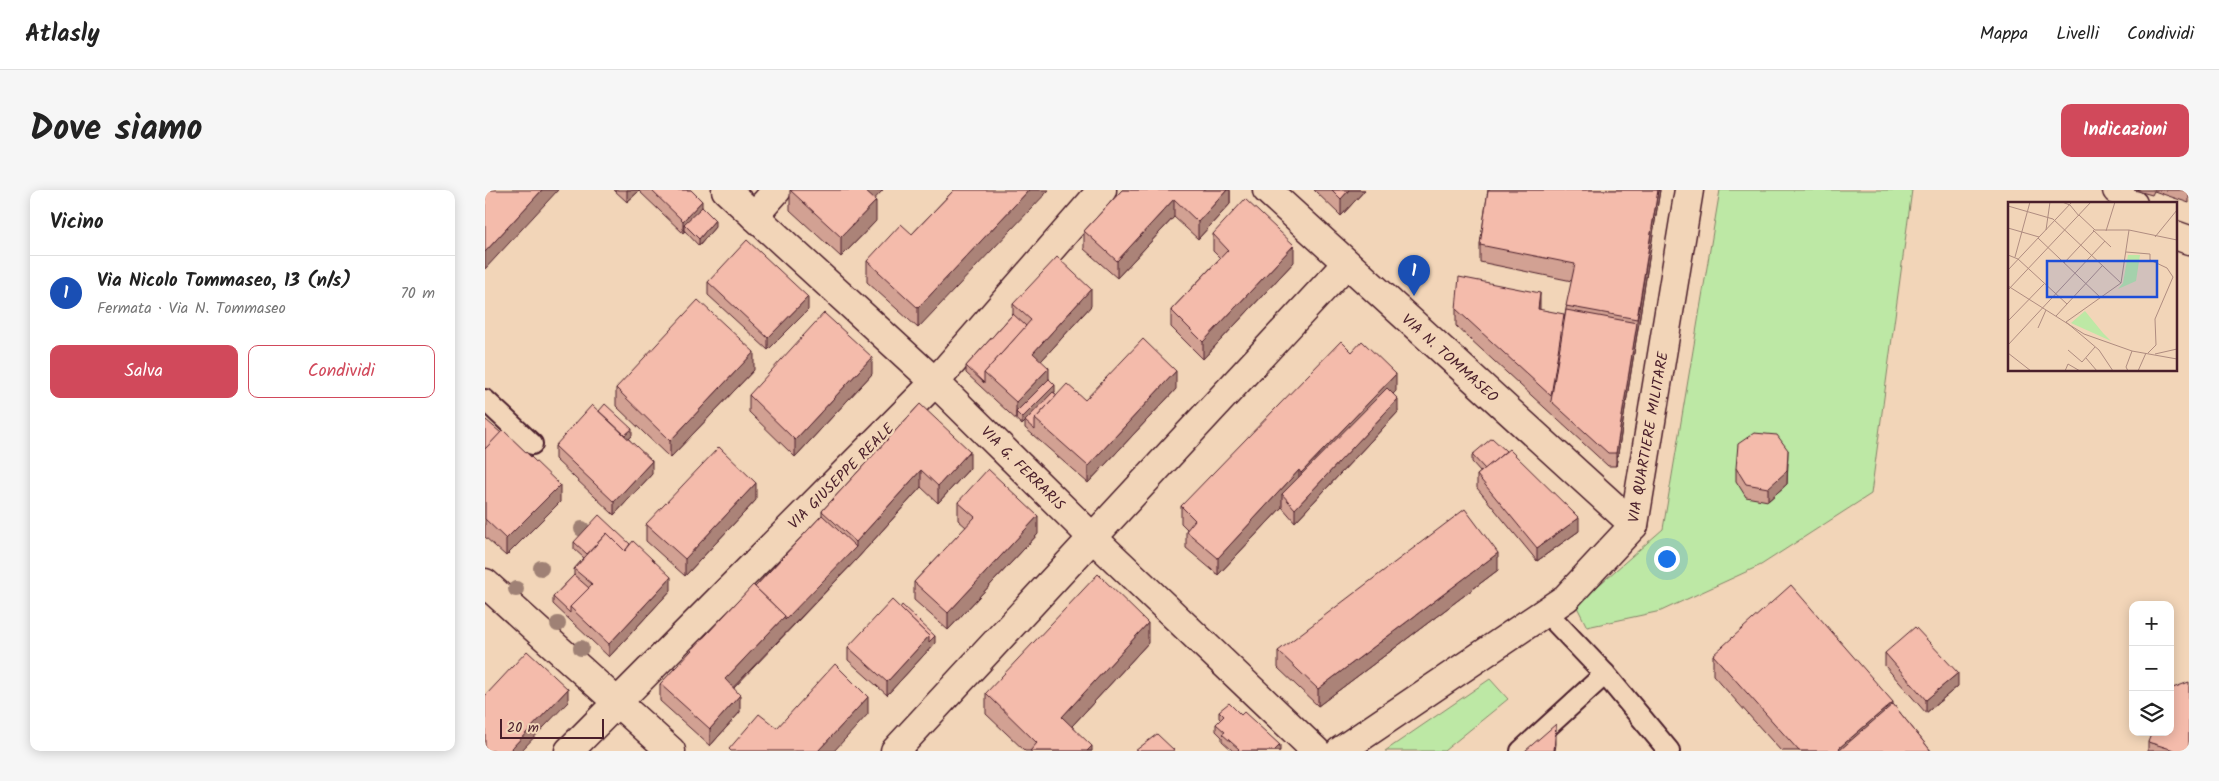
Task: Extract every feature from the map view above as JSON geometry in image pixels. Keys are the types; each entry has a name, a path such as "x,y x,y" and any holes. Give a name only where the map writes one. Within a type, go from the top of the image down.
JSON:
{"street":[{"name":"VIA G. FERRARIS","path":"726,190 935,382 1093,538 1316,751"},
{"path":"754,216 777,190"},
{"name":"VIA GIUSEPPE REALE","path":"569,751 935,382 1102,190"},
{"name":"VIA N. TOMMASEO","path":"1267,190 1346,264 1635,525"},
{"name":"VIA QUARTIERE MILITARE","path":"1340,751 1566,598 1635,525 1689,190"},
{"path":"2117,190 2131,202"},
{"path":"2177,236 2189,240"},
{"path":"895,751 1346,264"},
{"path":"485,582 671,751"}],"lane":[{"path":"485,400 532,444"},
{"path":"1546,612 1605,674 1669,751"},
{"path":"1521,751 1605,674"}],"green space":[{"path":"1720,190 1912,190 1871,494 1761,565 1661,611 1587,627 1576,605 1663,529"},
{"path":"1490,679 1508,699 1444,751 1385,751"}],"building":[{"path":"485,190 542,190 485,252"},
{"path":"651,190 691,190 702,201 683,221"},
{"path":"790,190 864,190 876,201 841,237"},
{"path":"954,190 1029,190 918,308 867,261 901,224 912,234"},
{"path":"1122,190 1227,190 1198,222 1174,199 1117,261 1084,231"},
{"path":"1332,190 1349,190 1341,199"},
{"path":"1488,190 1658,190 1637,319 1566,306 1575,264 1480,245"},
{"path":"1245,199 1294,245 1203,342 1171,310 1228,250 1213,234"},
{"path":"702,207 715,220 699,239 684,224"},
{"path":"747,240 808,297 768,338 708,282"},
{"path":"1057,257 1091,289 1033,353 1049,368 1016,402 984,373 1031,320 1013,304"},
{"path":"1459,277 1540,293 1538,309 1564,314 1551,396 1456,309"},
{"path":"698,300 754,352 670,441 616,388"},
{"path":"1566,310 1637,323 1616,453 1608,453 1551,401"},
{"path":"824,313 872,357 795,440 749,395"},
{"path":"1013,314 1026,326 984,373 984,383 966,366"},
{"path":"1143,339 1176,371 1088,466 1035,419 1067,384 1085,400"},
{"path":"1341,341 1352,352 1362,341 1396,374 1301,473 1299,470 1218,558 1186,531 1195,520 1181,506"},
{"path":"1049,379 1055,385 1022,418 1016,412"},
{"path":"1387,388 1398,399 1295,509 1282,494"},
{"path":"1053,392 1057,395 1035,419 1035,430 1025,421"},
{"path":"605,404 632,429 625,435 599,411"},
{"path":"920,404 970,451 938,486 921,470 856,542 822,511"},
{"path":"592,405 652,461 614,502 555,446"},
{"path":"485,421 501,433 485,449"},
{"path":"503,430 560,485 506,539 485,519 485,449"},
{"path":"1754,433 1777,435 1788,450 1787,471 1768,488 1746,484 1736,468 1738,444"},
{"path":"1492,438 1506,451 1485,469 1472,455"},
{"path":"719,447 756,483 685,559 646,524"},
{"path":"1509,449 1579,518 1537,548 1477,475"},
{"path":"988,469 1038,516 948,613 914,582 975,517 958,502"},
{"path":"1465,509 1498,553 1318,689 1278,651"},
{"path":"599,515 630,544 625,551 607,533 587,554 574,542"},
{"path":"822,515 856,547 785,620 785,616 755,587"},
{"path":"607,533 625,551 633,541 671,577 609,644 570,607 592,584 574,569"},
{"path":"1098,574 1148,623 1062,717 1092,746 1087,751 1030,751 1037,743 986,693"},
{"path":"574,575 589,588 570,607 570,613 553,597"},
{"path":"753,585 785,616 725,679 740,695 710,729 660,684"},
{"path":"1791,585 1893,702 1839,748 1841,751 1799,751 1713,655"},
{"path":"892,600 929,636 887,682 848,647"},
{"path":"902,605 935,636 929,642 929,636 900,608"},
{"path":"1915,627 1958,673 1926,700 1885,653"},
{"path":"527,651 568,689 509,751 485,751 485,696"},
{"path":"835,664 868,697 818,751 731,751 729,749 759,714 777,728"},
{"path":"2189,682 2189,751 2177,751 2148,742 2150,736 2174,736 2174,688"},
{"path":"1229,703 1241,715 1244,712 1280,745 1274,751 1237,751 1239,749 1222,734 1225,732 1216,724 1224,716 1219,711"},
{"path":"1893,704 1931,751 1840,750"},
{"path":"1556,724 1554,751 1525,751"},
{"path":"1157,734 1175,751 1135,751"}],"place":[{"name":"Via Nicolo Tommaseo, 13 (n/s)","path":"1414,296"}]}
